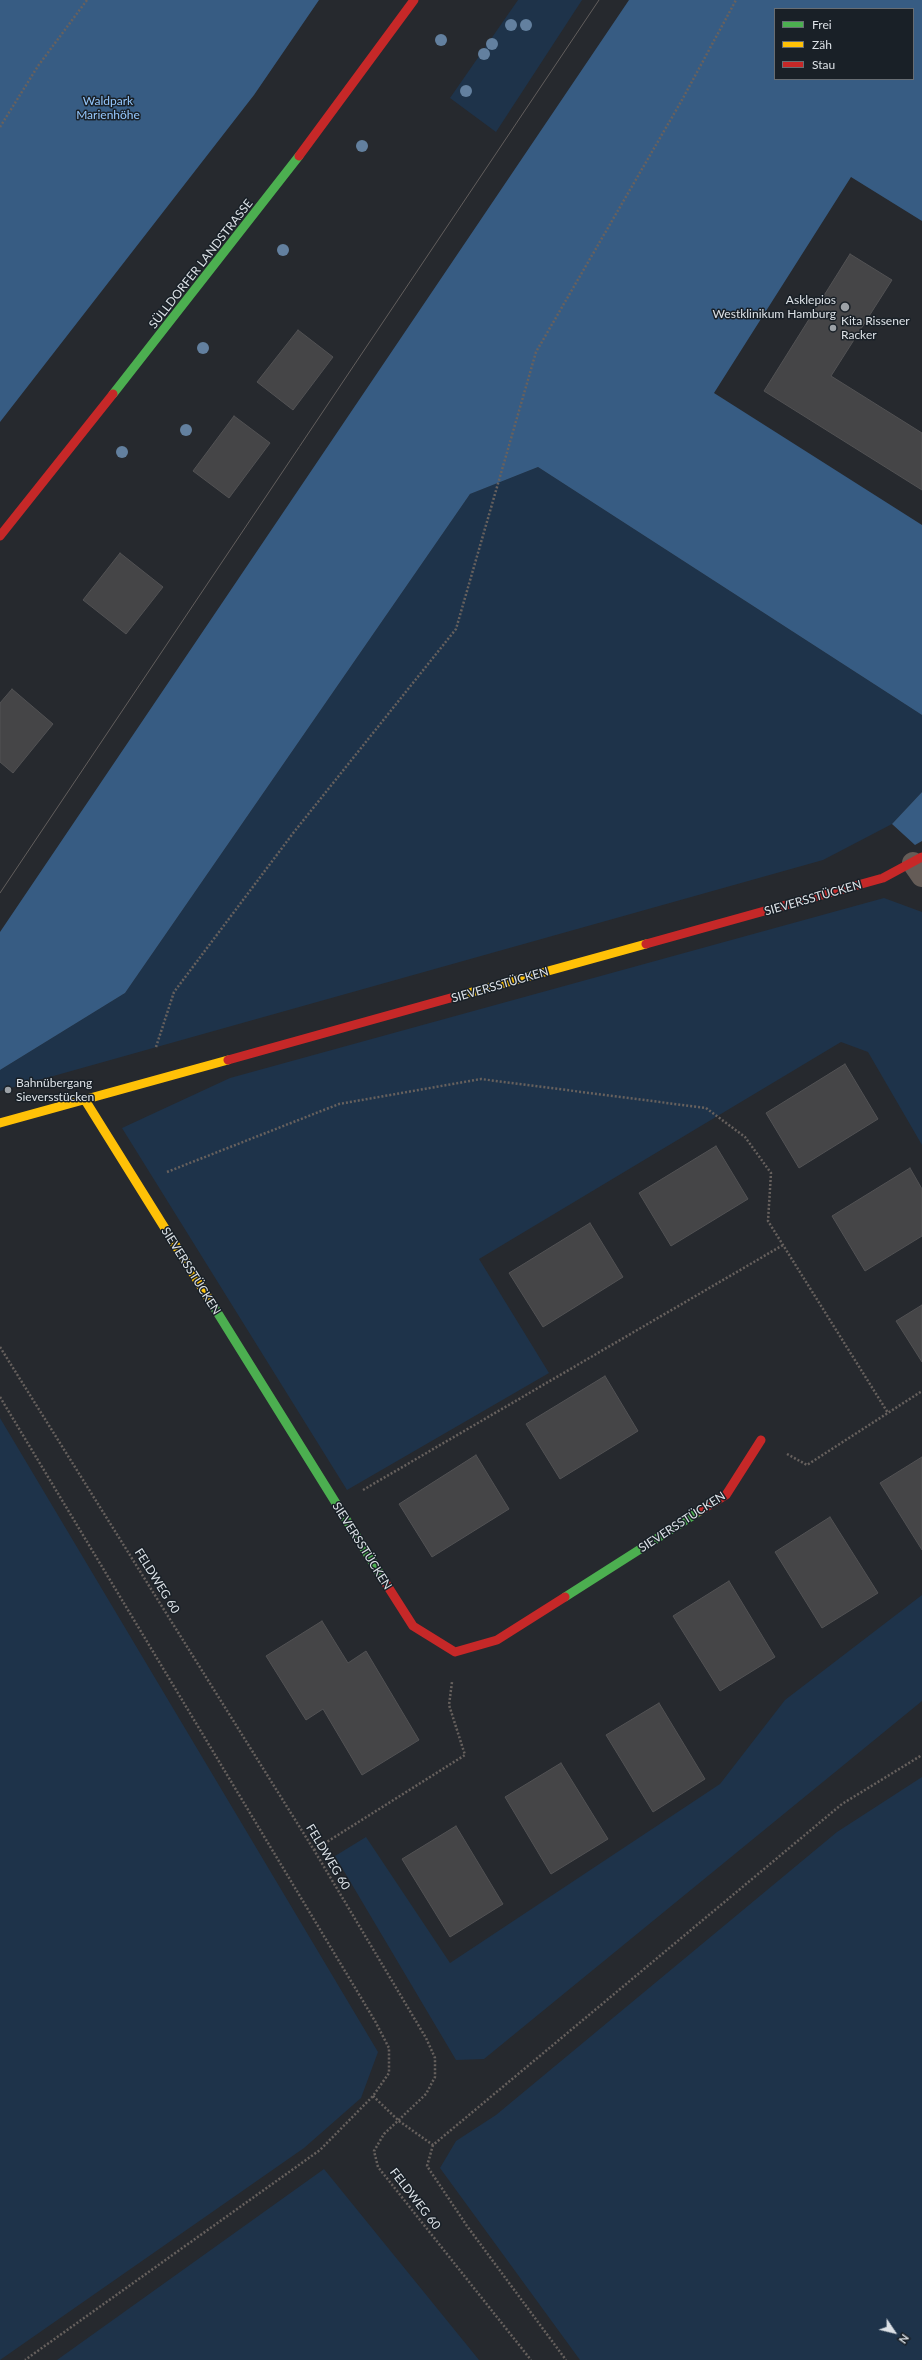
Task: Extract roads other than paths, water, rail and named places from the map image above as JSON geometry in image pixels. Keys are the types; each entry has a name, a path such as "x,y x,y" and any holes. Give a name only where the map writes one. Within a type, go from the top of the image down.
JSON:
{"street":[{"name":"SÜLLDORFER LANDSTRASSE","path":"0,536 269,197 414,0"},
{"name":"SIEVERSSTÜCKEN","path":"0,1123 883,878 919,866"},
{"name":"SIEVERSSTÜCKEN","path":"85,1100 413,1626 455,1652 497,1640 726,1495 761,1440"}],"tram line":[{"path":"0,893 599,0"}],"place":[{"name":"Asklepios Westklinikum Hamburg","path":"845,307"},
{"name":"Kita Rissener Racker","path":"833,328"},
{"name":"Bahnübergang Sieversstücken","path":"8,1090"}],"park label":[{"name":"Waldpark Marienhöhe","path":"108,108"}]}
